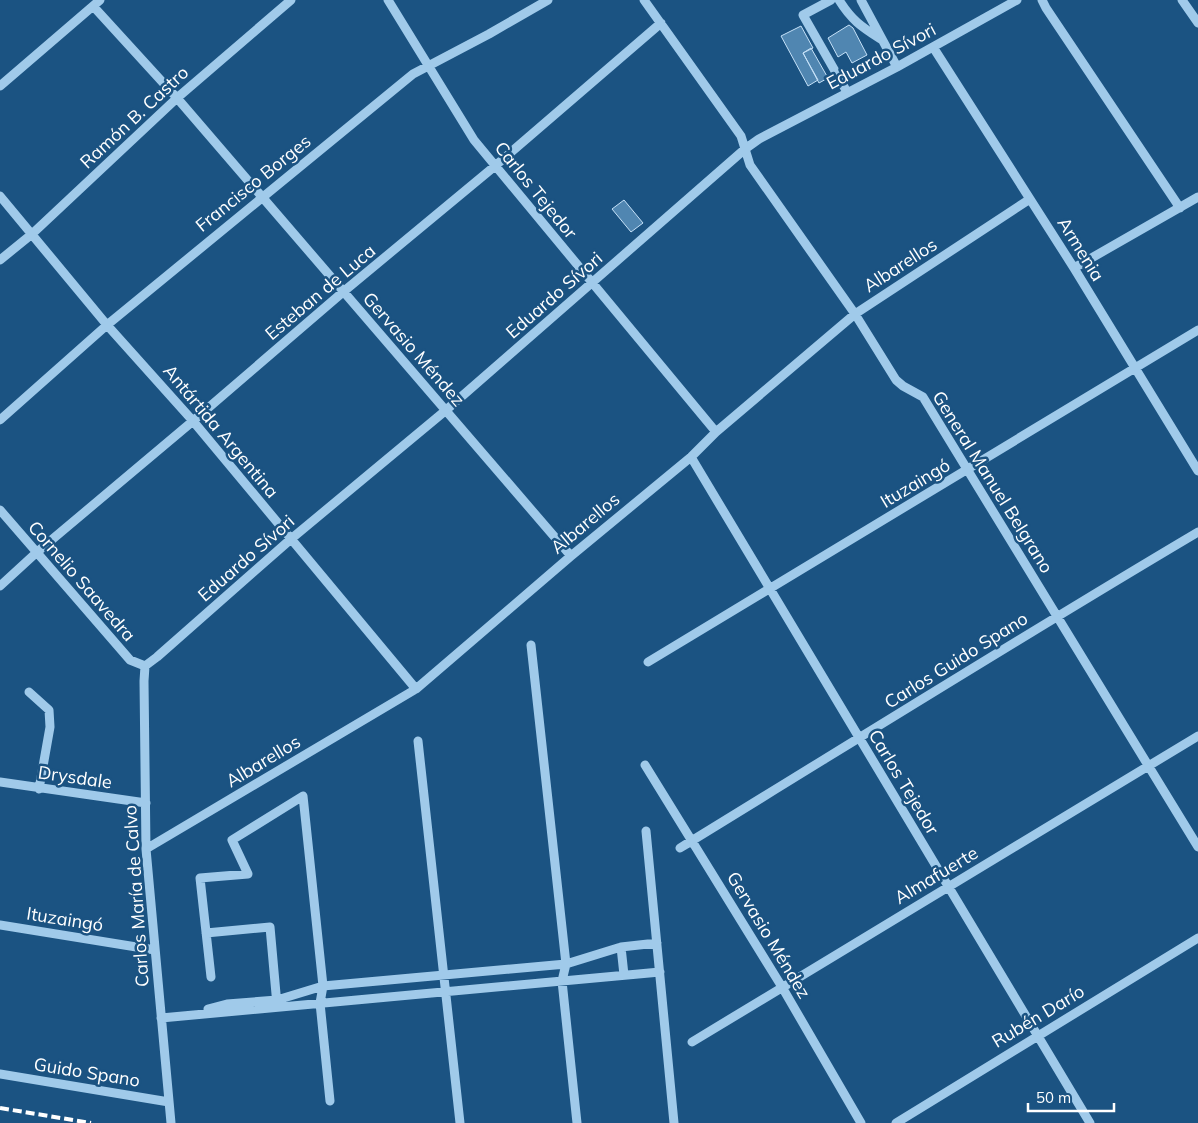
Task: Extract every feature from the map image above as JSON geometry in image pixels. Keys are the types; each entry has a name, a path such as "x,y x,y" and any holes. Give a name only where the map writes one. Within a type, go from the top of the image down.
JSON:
{"street":[{"name":"Ramón B. Castro","path":"0,260 32,234 177,98 291,0"},
{"name":"Carlos Tejedor","path":"388,0 474,140 716,432"},
{"name":"Francisco Borges","path":"0,420 107,325 413,74 548,0"},
{"name":"General Manuel Belgrano","path":"644,0 741,136 750,166 855,314 896,380 923,397 1198,848"},
{"path":"830,0 803,15 847,92"},
{"path":"839,0 849,16 884,41"},
{"path":"861,0 897,67"},
{"name":"Eduardo Sívori","path":"145,666 158,657 291,540 445,411 745,149 759,139 897,67 1017,0"},
{"path":"1042,0 1180,208"},
{"path":"1182,0 1198,23"},
{"name":"Gervasio Méndez","path":"97,3 261,198 571,556"},
{"path":"0,86 97,3"},
{"name":"Esteban de Luca","path":"0,586 36,553 343,292 495,166 661,23"},
{"name":"Armenia","path":"934,47 1136,367 1198,471"},
{"name":"Antártida Argentina","path":"0,196 107,325 193,421 416,688"},
{"path":"1074,268 1198,197"},
{"name":"Albarellos","path":"146,849 416,688 691,456 716,432 855,314 1030,200"},
{"name":"Ituzaingó","path":"648,662 1198,330"},
{"name":"Carlos Tejedor","path":"691,456 1090,1123"},
{"name":"Cornelio Saavedra","path":"0,510 130,660 145,666"},
{"name":"Carlos Guido Spano","path":"680,848 860,739 1057,616 1198,532"},
{"path":"531,645 566,964 562,981 577,1123"},
{"name":"Carlos María de Calvo","path":"145,666 146,849 171,1123"},
{"path":"29,692 49,710 50,727 40,789"},
{"name":"Almafuerte","path":"692,1042 1198,736"},
{"path":"418,740 460,1123"},
{"name":"Gervasio Méndez","path":"644,765 782,988 861,1123"},
{"name":"Drysdale","path":"0,782 146,803"},
{"path":"211,977 200,878 248,874 232,840 302,796 323,986 320,1003 330,1101"},
{"path":"646,830 674,1123"},
{"name":"Ituzaingó","path":"0,925 155,950"},
{"path":"206,933 270,927 277,1003"},
{"name":"Rubén Darío","path":"896,1123 1198,938"},
{"path":"277,1003 323,986 566,964 621,946 657,943"},
{"path":"621,946 624,975"},
{"path":"161,1018 277,1003 320,1003 660,972"},
{"name":"Guido Spano","path":"0,1074 169,1102"}],"building":[{"path":"849,25 853,28 867,55 852,63 846,52 838,57 828,38"},
{"path":"801,26 813,48 803,53 818,80 808,86 781,36"},
{"path":"811,48 828,78 819,83 803,53"},
{"path":"624,200 643,223 631,232 612,209"}],"railway":[{"path":"0,1108 91,1123"}]}
